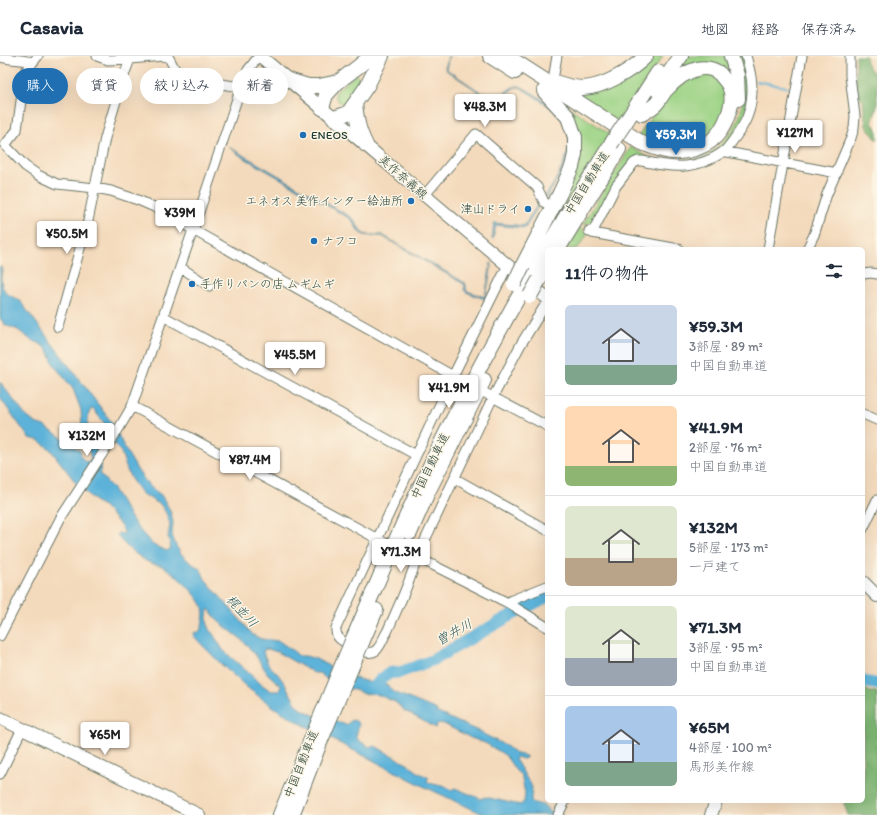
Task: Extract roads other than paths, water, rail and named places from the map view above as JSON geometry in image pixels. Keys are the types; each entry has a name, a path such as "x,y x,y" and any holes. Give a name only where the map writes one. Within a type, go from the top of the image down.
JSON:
{"highway":[{"path":"322,108 326,95 338,82 371,56"},
{"path":"334,118 348,113 367,86 382,56"},
{"path":"490,56 544,91 558,97 638,150 658,158 680,160 698,156 709,150 718,144 731,128 737,110 738,95 737,75 731,56"},
{"path":"507,56 642,143 662,151 684,152 711,140 721,130 730,109 732,96 730,86 716,71 707,68 699,68 677,80 656,103 634,120"},
{"path":"536,75 554,82 582,88 607,82 619,76 646,56"},
{"name":"中国自動車道","path":"634,120 669,56"},
{"name":"中国自動車道","path":"547,247 575,201 681,56"},
{"path":"288,80 308,86 319,86 338,82"},
{"path":"522,290 531,273 560,193 572,167 575,154 575,137 568,117 544,91"},
{"path":"355,103 357,121 366,145"},
{"name":"中国自動車道","path":"559,247 615,147"},
{"name":"中国自動車道","path":"357,643 387,559 418,490 478,370 545,250"},
{"name":"中国自動車道","path":"531,273 545,268"},
{"name":"中国自動車道","path":"280,815 317,738 357,643 396,563 428,492 486,375 522,290"},
{"name":"中国自動車道","path":"292,815 317,738"}],"main road":[{"name":"美作奈義線","path":"260,56 274,68"},
{"name":"美作奈義線","path":"288,80 366,145 545,303"},
{"path":"0,718 199,815"}],"street":[{"path":"97,56 108,60 164,56 169,58 181,78 232,86"},
{"path":"250,68 260,56"},
{"path":"554,74 557,56"},
{"path":"669,247 591,232 616,186 634,163 642,161 670,166 686,166 700,163 725,151 741,130 748,118 750,110 752,99 751,76 746,56"},
{"path":"768,247 802,56"},
{"path":"808,247 814,235 822,210 854,128 855,116 850,76 850,56"},
{"path":"0,57 24,60 35,59"},
{"path":"58,327 88,222 105,138 130,58"},
{"path":"35,59 24,75 18,130 3,143 26,166 38,175 57,184 111,191 138,200 162,211 193,230 462,381"},
{"path":"0,636 60,519 132,406 235,104"},
{"path":"424,196 476,134 537,187 544,202 550,206"},
{"path":"725,151 837,173"},
{"path":"180,266 209,286"},
{"path":"505,271 453,376 336,628 335,632 342,641 365,652 373,652 378,648 395,615 413,573 417,557 454,478 489,395 545,303"},
{"path":"865,274 877,274"},
{"path":"163,316 416,455"},
{"path":"489,395 545,425"},
{"path":"132,406 387,544"},
{"path":"865,415 877,420"},
{"path":"454,478 545,529"},
{"path":"865,525 877,500"},
{"path":"407,552 509,604 545,626"},
{"path":"509,604 512,600 545,587"},
{"path":"0,774 22,729"},
{"path":"558,815 564,803"}],"water":[{"path":"448,56 446,69 491,99 496,100 513,87 520,86 536,95 556,110 566,125 568,130 563,121 556,113 539,99 520,87 515,87 496,101 491,100 446,70 445,68"},
{"path":"569,142 567,158 563,169 558,180 545,198 544,197 559,173 567,154"},
{"path":"229,147 352,218 363,234 382,235 465,283 467,291 485,297 492,263 486,297 487,304 485,304 485,299 466,292 464,290 464,284 382,236 368,236 360,233 351,219 241,156"},
{"path":"540,201 525,228 496,225 492,239 494,223 524,226"},
{"path":"0,266 2,269 2,286 6,293 20,301 113,424 138,471 149,486 161,495 170,510 173,522 172,535 176,546 182,555 199,568 205,579 253,635 261,639 279,641 299,656 306,656 316,659 329,666 332,671 365,681 387,685 396,693 437,710 436,712 478,731 506,746 517,754 526,756 526,758 523,759 516,757 515,759 532,787 532,802 544,806 550,812 555,812 562,815 485,815 425,787 302,724 275,708 249,689 221,664 193,635 201,629 204,614 202,605 195,595 183,582 165,567 152,564 125,545 117,536 118,533 122,534 124,531 117,521 104,506 97,503 76,483 50,449 38,440 29,438 0,398 0,382 25,415 35,423 44,426 67,441 80,451 80,455 84,461 87,462 91,459 82,431 81,410 73,389 54,365 48,350 18,330 5,325 0,318","holes":["91,409 93,409 109,429 116,447 121,452 131,479 141,493 161,505 166,513 170,524 168,537 171,548 167,551 153,545 143,534 113,489 100,474 100,457 90,437 88,426 88,416","209,609 218,621 241,639 255,654 267,673 281,686 279,691 271,691 261,684 223,650 208,626","265,649 277,652 314,673 319,673 328,681 364,694 374,693 395,702 405,711 436,728 437,724 444,724 471,738 485,743 505,755 516,771 521,775 525,793 524,802 520,805 485,797 481,799 455,788 451,790 442,785 436,785 428,782 427,780 429,778 409,765 375,746 370,747 361,742 356,737 359,724 356,721 352,720 346,725 313,715 300,708 285,684 268,664 263,652"]}],"waterway":[{"path":"756,81 791,88"},
{"name":"曽井川","path":"374,688 381,679 390,673 401,672 433,660 508,617 545,598"},
{"name":"曽井川","path":"865,682 877,684"}],"tunnel":[{"path":"550,206 589,231"}],"place":[{"name":"ENEOS","path":"303,135"},
{"name":"エネオス 美作インター給油所","path":"411,201"},
{"name":"津山ドライ","path":"528,209"},
{"name":"ナフコ","path":"314,241"},
{"name":"手作りパンの店 ムギムギ","path":"192,284"}],"water label":[{"name":"梶並川","path":"242,611"}]}
